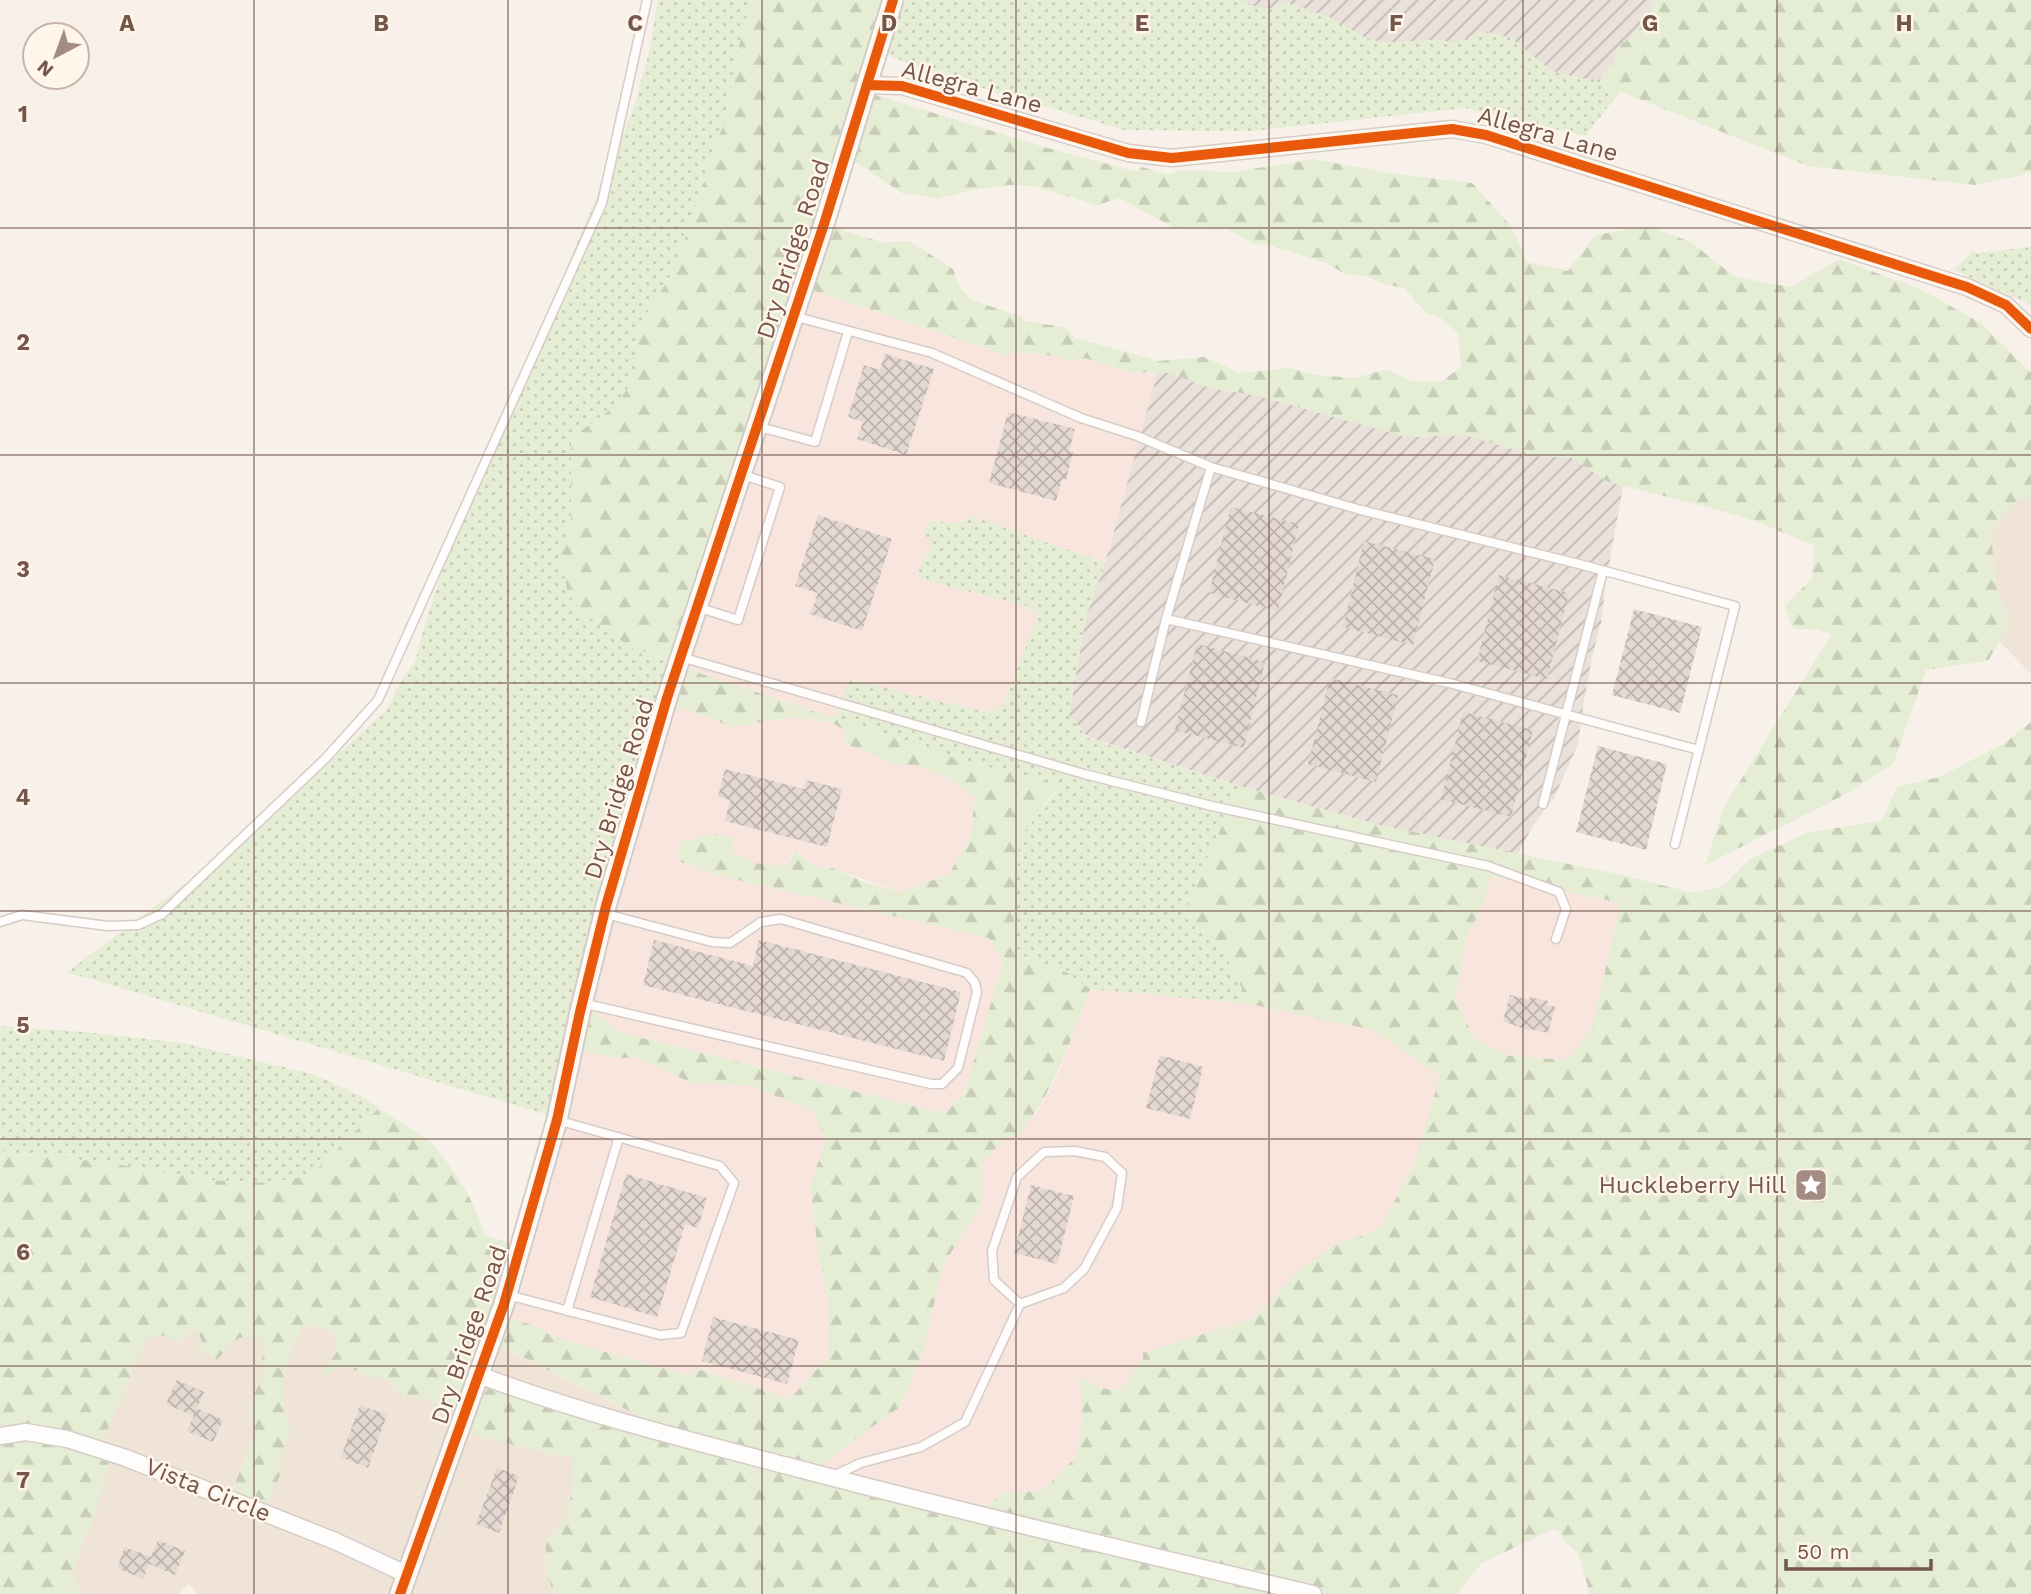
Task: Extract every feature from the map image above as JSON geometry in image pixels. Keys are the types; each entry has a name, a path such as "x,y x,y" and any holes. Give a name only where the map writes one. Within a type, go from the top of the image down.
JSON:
{"street":[{"name":"Dry Bridge Road","path":"400,1594 507,1295 557,1120 604,913 680,657 793,316 893,0"},
{"name":"Allegra Lane","path":"867,85 902,86 1128,153 1172,158 1452,130 1486,135 1967,287 2006,305 2031,329"},
{"path":"479,1375 548,1401 830,1477 1312,1594"},
{"name":"Vista Circle","path":"0,1436 26,1432 67,1439 126,1458 335,1541 408,1575"}],"lane":[{"path":"0,922 22,915 108,926 138,925 162,914 326,758 378,701 602,203 647,0"},
{"path":"793,316 932,353 1081,418 1137,436 1211,467 1361,510 1735,606 1675,844"},
{"path":"756,426 815,442 848,332"},
{"path":"1141,722 1166,619 1211,467"},
{"path":"697,607 738,620 780,487 740,475"},
{"path":"1544,804 1603,571"},
{"path":"1166,619 1449,682 1699,750"},
{"path":"680,657 1096,778 1488,866 1559,892 1566,909 1556,939"},
{"path":"582,1003 931,1084 942,1084 958,1068 977,992 975,983 967,973 781,919 761,922 730,943 712,942 604,913"},
{"path":"507,1295 660,1335 681,1333 734,1183 720,1166 557,1120"},
{"path":"566,1311 619,1137"},
{"path":"830,1477 861,1463 921,1447 965,1422 1020,1304 1064,1288 1084,1269 1117,1208 1122,1173 1105,1157 1075,1151 1044,1152 1017,1177 992,1251 994,1280 1020,1304"}],"shaded area":[{"path":"1242,0 1654,0 1652,9 1634,35 1620,45 1613,63 1599,83 1552,71 1531,56 1485,31 1457,42 1431,40 1386,43 1366,39 1329,17 1285,2 1273,10 1255,8"},
{"path":"806,288 999,352 1002,356 1010,352 1057,356 1071,362 1085,358 1129,372 1158,374 1105,563 969,515 966,521 955,523 932,521 932,544 918,572 926,581 1027,606 1038,615 1004,704 989,713 849,679 836,719 678,666"},
{"path":"1158,371 1210,388 1259,396 1406,437 1465,435 1536,456 1572,458 1608,482 1623,486 1578,744 1554,798 1532,827 1518,854 1375,824 1240,786 1088,737 1069,715 1086,617 1108,553"},
{"path":"2031,498 2031,674 1999,641 2009,623 1995,582 1991,529 2018,499"},
{"path":"668,702 733,727 792,717 833,723 845,731 846,745 860,748 888,762 918,766 949,778 975,797 970,839 948,875 900,892 832,868 816,867 794,850 786,866 754,863 733,853 734,838 679,861 725,877 989,938 1003,962 965,1092 945,1114 618,1032 590,1009 584,994"},
{"path":"1491,876 1621,903 1592,1027 1567,1060 1510,1056 1475,1040 1455,999 1468,933 1480,912"},
{"path":"1090,989 1250,1004 1373,1030 1441,1076 1415,1162 1380,1229 1333,1246 1306,1265 1252,1319 1144,1353 1144,1359 1120,1391 1102,1388 1080,1377 1083,1419 1076,1457 1043,1490 1003,1494 973,1513 815,1473 848,1444 900,1407 924,1348 943,1265 982,1204 984,1160 1008,1136 1036,1115 1060,1071"},
{"path":"573,1048 618,1058 638,1058 692,1083 748,1085 812,1110 826,1140 810,1186 818,1252 828,1299 827,1358 790,1399 698,1369 686,1375 551,1336 538,1327 503,1316"},
{"path":"303,1325 333,1331 337,1352 325,1368 344,1367 390,1381 402,1396 429,1400 464,1414 502,1441 532,1450 571,1456 574,1483 566,1517 546,1544 545,1564 553,1594 198,1594 189,1584 178,1594 81,1594 71,1573 97,1508 100,1447 145,1340 161,1335 181,1342 192,1329 197,1330 202,1342 245,1335 263,1339 262,1380 254,1393 249,1413 256,1431 229,1499 282,1470 282,1452 291,1430 282,1409 282,1385 289,1355"},
{"path":"493,1343 690,1442 480,1379"}],"green space":[{"path":"658,0 751,0 724,122 675,269 636,330 639,357 631,384 614,407 571,438 571,525 561,554 630,647 679,665 552,1116 67,972 251,835 387,709 402,679 415,662 425,623 457,528 633,110 648,56"},
{"path":"751,0 893,0 866,92 1044,147 1137,172 1142,167 1168,175 1179,170 1234,172 1314,159 1388,173 1472,183 1511,226 1527,262 1568,271 1595,235 1649,226 1691,242 1735,277 1791,287 1839,259 1922,290 1981,323 2031,373 2031,498 2018,499 1991,529 1995,582 2009,623 1988,661 1926,670 1893,764 1844,795 1705,865 1724,807 1832,634 1815,629 1793,629 1785,606 1812,578 1815,546 1720,510 1608,482 1572,458 1536,456 1465,435 1406,437 1259,396 1210,388 1169,373 1129,372 1085,358 1071,362 1057,356 1011,352 1002,357 998,352 806,288 678,664 630,647 580,610 568,594 561,554 571,525 571,438 614,407 631,384 639,357 636,330 675,269 724,122","holes":["844,160 857,163 905,195 917,194 941,200 976,189 1010,185 1033,186 1098,205 1119,198 1175,228 1227,229 1256,245 1266,244 1326,263 1345,274 1365,276 1404,288 1426,313 1441,318 1458,334 1461,367 1441,382 1410,381 1388,369 1354,378 1316,375 1289,368 1240,373 1204,357 1159,361 1075,338 1064,327 1023,321 1022,317 972,300 960,288 953,269 908,241 884,243 824,224"]},
{"path":"893,0 1242,0 1264,8 1285,2 1329,17 1366,38 1386,43 1431,40 1457,42 1485,31 1511,38 1552,71 1582,79 1589,78 1620,92 1585,136 1465,108 1252,131 1125,130 922,70 877,50"},
{"path":"1654,0 2031,0 2031,171 1975,185 1808,166 1599,83 1613,63 1620,45 1634,35 1652,9"},
{"path":"2031,247 2031,305 1954,270 1973,251 1976,253"},
{"path":"969,515 1105,563 1086,617 1069,715 1088,738 1240,786 1184,910 1224,953 1250,1004 1090,989 1066,972 1025,957 1013,944 1019,838 1059,785 960,760 836,719 849,679 989,713 1004,704 1038,615 1027,606 926,581 918,572 932,544 923,531 932,521 955,523 966,521"},
{"path":"678,666 960,760 1060,785 1019,838 1013,944 1025,957 1066,972 1090,989 1059,1067 1029,1122 1016,1139 1008,1136 984,1160 982,1204 943,1265 924,1348 900,1407 848,1444 815,1473 973,1513 1003,1494 1043,1490 1076,1457 1083,1419 1080,1377 1102,1388 1120,1391 1143,1359 1143,1353 1252,1319 1305,1265 1333,1246 1380,1229 1415,1162 1440,1076 1373,1030 1250,1004 1224,953 1184,910 1240,786 1375,824 1618,874 1693,893 1723,886 1750,859 1807,833 1882,820 1897,787 1939,777 2005,743 2031,722 2031,1594 1590,1594 1578,1553 1564,1540 1560,1532 1553,1529 1482,1563 1457,1594 553,1594 545,1564 546,1544 566,1517 574,1483 571,1456 532,1450 461,1431 463,1414 429,1400 402,1396 390,1381 344,1367 324,1377 325,1368 337,1352 333,1331 303,1325 284,1376 283,1401 291,1430 282,1452 282,1470 264,1514 229,1499 256,1431 249,1413 254,1393 262,1380 262,1339 240,1338 227,1347 217,1360 198,1350 202,1342 197,1330 192,1329 181,1342 161,1335 145,1341 100,1447 110,1456 97,1508 71,1573 81,1594 0,1594 0,1151 110,1163 211,1180 267,1183 310,1176 379,1108 422,1136 441,1154 470,1199 485,1235 521,1246 503,1316 538,1327 551,1336 686,1375 697,1369 790,1399 827,1358 828,1299 818,1252 810,1185 826,1140 812,1110 748,1085 692,1083 638,1058 618,1058 573,1048 590,1009 618,1032 945,1114 965,1092 1003,962 989,938 725,877 678,861 679,842 716,834 734,838 733,853 754,863 786,866 794,850 816,867 832,868 864,882 900,892 948,875 970,839 975,797 949,778 918,766 888,762 860,748 846,745 845,731 833,723 792,717 733,727 673,705","holes":["1491,876 1621,903 1592,1027 1567,1060 1510,1056 1475,1040 1455,999 1468,933 1480,912","494,1343 687,1440 480,1379"]},
{"path":"0,1026 183,1043 313,1074 361,1096 379,1108 310,1176 267,1183 211,1180 110,1163 0,1151"}],"building":[{"path":"885,354 934,369 906,455 857,439 863,422 848,417 864,365 880,370"},
{"path":"1008,412 1075,429 1066,480 1062,479 1056,501 989,483"},
{"path":"1231,507 1299,524 1278,611 1209,593"},
{"path":"818,515 892,539 862,631 810,614 818,593 795,586"},
{"path":"1364,541 1435,559 1413,645 1343,627"},
{"path":"1499,575 1569,593 1547,679 1477,661"},
{"path":"1634,609 1702,627 1680,713 1612,695"},
{"path":"1197,644 1265,662 1244,748 1175,730"},
{"path":"1330,678 1398,695 1376,782 1308,764"},
{"path":"1463,712 1533,730 1511,817 1441,799"},
{"path":"1598,746 1667,764 1646,850 1576,832"},
{"path":"725,769 804,789 806,780 842,789 827,847 725,821 730,800 718,797"},
{"path":"654,940 753,966 759,940 961,992 944,1061 643,985"},
{"path":"1510,995 1548,1001 1547,1005 1555,1007 1548,1033 1529,1031 1503,1021"},
{"path":"1160,1055 1203,1067 1190,1119 1146,1108"},
{"path":"626,1174 707,1198 698,1228 685,1224 657,1317 590,1297"},
{"path":"1031,1185 1074,1196 1057,1264 1014,1253"},
{"path":"713,1317 799,1340 787,1384 702,1361"},
{"path":"177,1380 204,1392 197,1408 223,1420 213,1442 187,1431 194,1416 166,1404"},
{"path":"360,1405 387,1415 368,1468 341,1457"},
{"path":"497,1468 519,1476 499,1533 476,1524"},
{"path":"158,1540 185,1551 175,1575 149,1564 143,1579 117,1568 125,1547 151,1557"}],"cycle path":[{"path":"400,1594 504,1304 557,1120 606,906 667,698 825,221 893,0"},
{"path":"867,85 902,86 1128,153 1172,158 1452,129 1486,135 1967,287 2006,305 2031,329"}],"place":[{"name":"Huckleberry Hill","path":"1811,1185"}]}
